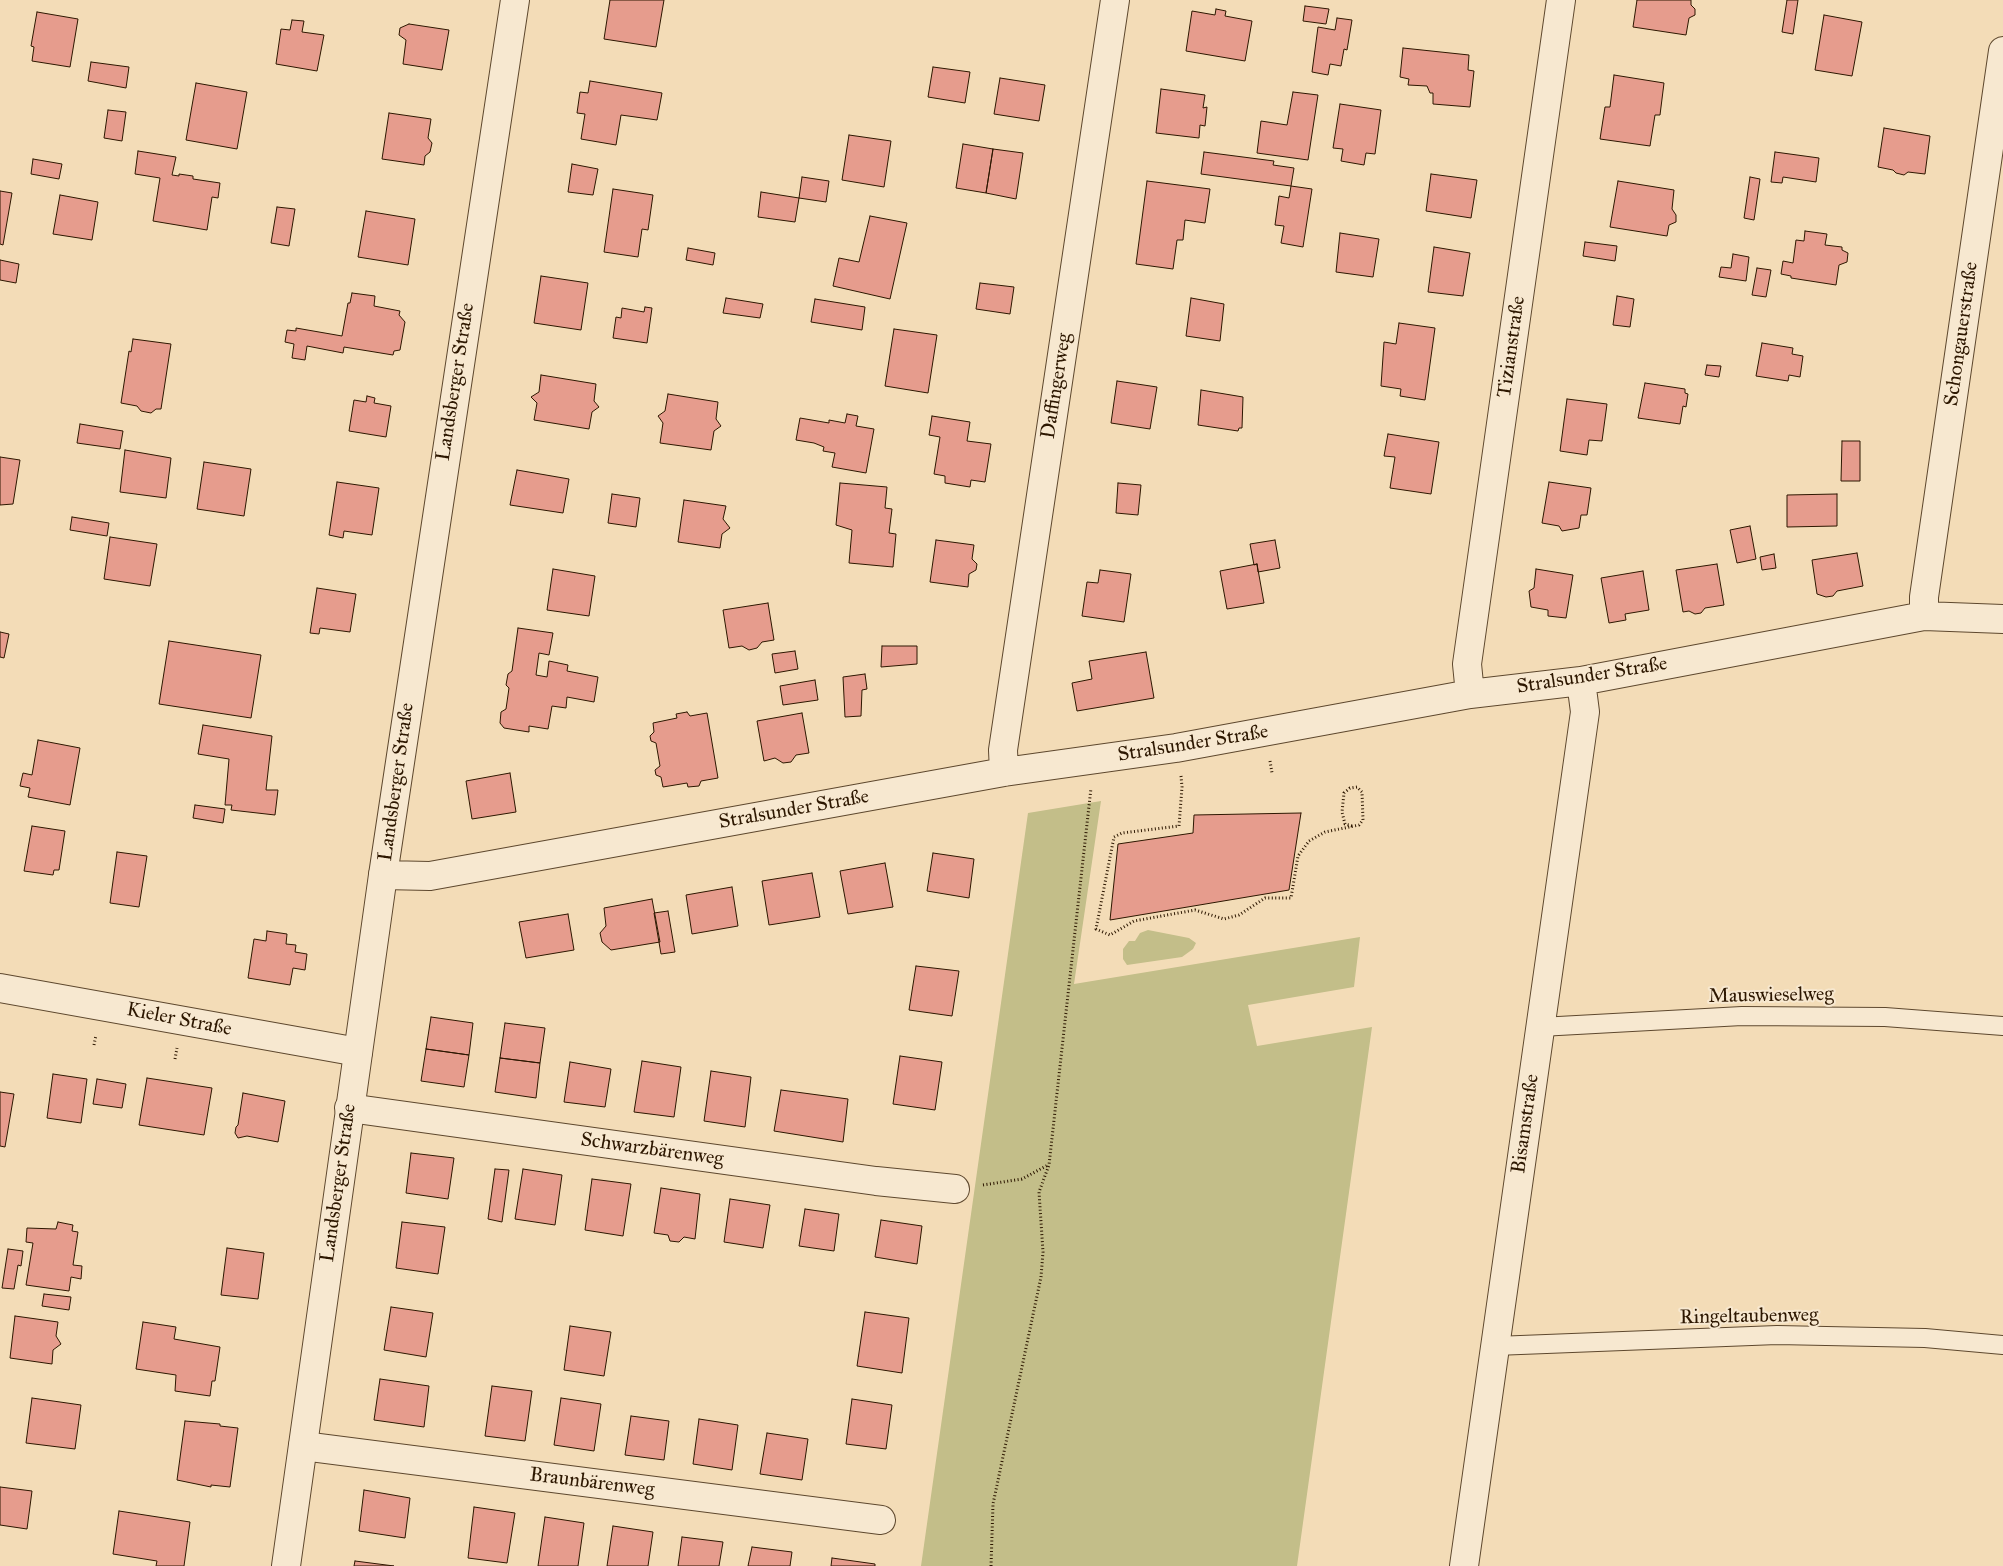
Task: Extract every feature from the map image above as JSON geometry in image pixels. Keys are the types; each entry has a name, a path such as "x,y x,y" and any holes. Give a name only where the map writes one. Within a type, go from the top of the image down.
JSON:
{"street":[{"name":"Landsberger Straße","path":"286,1566 383,875 515,0"},
{"name":"Daffingerweg","path":"1004,772 1002,750 1115,0"},
{"name":"Tizianstraße","path":"1470,694 1467,664 1561,0"},
{"name":"Schongauerstraße","path":"1924,616 1924,596 2003,51"},
{"name":"Stralsunder Straße","path":"383,875 430,876 1004,772 1316,724 1470,694 1581,682 1924,616 2003,619"},
{"name":"Bisamstraße","path":"1464,1566 1585,712 1581,682"},
{"name":"Kieler Straße","path":"0,988 358,1052"},
{"name":"Schwarzbärenweg","path":"349,1108 876,1181 955,1189"},
{"name":"Braunbärenweg","path":"303,1446 881,1520"}],"lane":[{"name":"Mauswieselweg","path":"1540,1028 1742,1016 1885,1017 2003,1026"},
{"name":"Ringeltaubenweg","path":"1495,1346 1777,1335 1925,1338 2003,1345"}],"path":[{"path":"991,1566 993,1504 1041,1277 1043,1252 1039,1192 1049,1165 1086,815 1096,759"},
{"path":"1182,787 1180,826 1122,833 1114,837 1096,929 1110,935 1134,921 1195,910 1224,919 1239,915 1265,898 1291,898 1298,856 1309,841 1325,832 1359,825 1363,820 1362,792 1357,788 1350,788 1344,793 1342,812 1345,824 1352,826"},
{"path":"955,1189 1022,1179 1049,1165"}],"shaded area":[{"path":"1101,801 1074,984 1360,937 1354,987 1248,1005 1257,1046 1372,1027 1297,1566 921,1566 1028,813"},
{"path":"1148,930 1189,938 1196,943 1193,949 1182,957 1127,965 1123,959 1123,949 1129,941 1135,941 1140,933"}],"building":[{"path":"610,0 664,0 656,47 604,39"},
{"path":"1637,0 1691,0 1691,5 1695,9 1695,15 1689,18 1686,35 1633,27"},
{"path":"1787,0 1798,0 1793,34 1782,32"},
{"path":"1305,6 1329,9 1326,24 1303,21"},
{"path":"1216,9 1226,11 1225,16 1252,21 1245,61 1186,51 1192,11 1215,15"},
{"path":"37,12 78,19 70,67 32,61 34,47 31,46"},
{"path":"1824,15 1862,22 1852,76 1815,70"},
{"path":"1337,18 1352,20 1347,50 1344,49 1341,66 1330,64 1328,75 1312,72 1318,27 1335,30"},
{"path":"292,20 304,21 302,32 324,35 317,71 276,64 281,29 290,30"},
{"path":"409,24 449,30 442,70 403,64 406,40 399,35 400,28"},
{"path":"1403,48 1469,55 1468,70 1474,71 1470,107 1433,104 1433,93 1430,93 1427,86 1408,85 1409,79 1400,77"},
{"path":"91,62 129,67 126,88 88,81"},
{"path":"933,67 970,72 965,103 928,97"},
{"path":"1614,75 1664,83 1660,115 1655,115 1650,146 1600,139 1605,107 1610,107"},
{"path":"1000,78 1045,85 1039,121 994,114"},
{"path":"590,81 662,93 657,120 621,115 616,145 581,139 585,114 577,113 580,92 588,93"},
{"path":"196,83 247,92 237,149 186,140"},
{"path":"1161,89 1205,95 1203,108 1207,107 1205,126 1200,125 1199,138 1156,133"},
{"path":"1293,92 1318,95 1308,160 1257,153 1261,121 1287,125"},
{"path":"1340,104 1381,110 1375,154 1366,153 1364,165 1341,161 1343,149 1333,148"},
{"path":"108,110 126,112 122,141 104,138"},
{"path":"389,113 431,119 428,138 432,143 430,152 425,156 424,165 382,159"},
{"path":"1884,128 1930,136 1925,174 1908,172 1904,175 1893,170 1878,167"},
{"path":"849,135 891,141 884,187 842,180"},
{"path":"963,144 993,149 986,193 956,188"},
{"path":"993,149 1023,153 1016,199 986,193"},
{"path":"138,151 176,157 172,175 193,176 193,179 220,183 218,198 212,197 207,230 153,221 160,178 135,174"},
{"path":"1204,152 1274,161 1273,165 1294,168 1291,186 1201,174"},
{"path":"1775,152 1819,158 1816,182 1783,177 1782,183 1771,182"},
{"path":"33,159 62,164 59,179 31,174"},
{"path":"572,164 598,169 593,195 568,192"},
{"path":"1431,174 1477,180 1471,218 1426,211"},
{"path":"802,177 829,181 826,202 799,198"},
{"path":"1750,177 1760,179 1754,220 1744,218"},
{"path":"1147,181 1210,189 1205,223 1185,220 1183,240 1177,240 1173,269 1136,264"},
{"path":"1618,181 1674,190 1672,209 1676,215 1676,222 1669,225 1667,236 1610,227"},
{"path":"1291,186 1312,189 1303,247 1281,243 1284,226 1275,225 1279,196 1289,198"},
{"path":"613,189 653,195 648,230 642,229 638,257 604,252"},
{"path":"0,191 12,193 3,245 0,244"},
{"path":"761,192 799,198 795,222 758,217"},
{"path":"60,195 98,202 92,240 53,234"},
{"path":"277,207 295,209 289,246 271,243"},
{"path":"366,211 415,219 408,265 358,257"},
{"path":"870,216 907,223 890,299 833,286 839,258 859,262"},
{"path":"1805,231 1827,234 1825,245 1842,247 1842,250 1848,253 1847,262 1839,265 1836,285 1791,278 1791,276 1781,274 1783,261 1793,263 1796,240 1804,241"},
{"path":"1340,233 1379,239 1373,277 1336,272"},
{"path":"1585,242 1617,246 1615,261 1583,256"},
{"path":"1434,247 1470,253 1463,296 1428,292"},
{"path":"688,248 715,253 713,265 686,260"},
{"path":"1733,254 1749,257 1746,281 1719,277 1721,267 1731,268"},
{"path":"0,260 19,264 16,283 0,280"},
{"path":"1757,268 1771,270 1766,297 1752,295"},
{"path":"541,276 588,283 581,330 534,323"},
{"path":"980,283 1014,287 1010,314 976,309"},
{"path":"352,293 375,296 374,306 400,311 399,315 405,322 400,350 394,351 393,355 344,347 343,353 307,346 305,360 292,358 294,344 285,342 287,330 296,331 296,328 342,336 348,303 350,303"},
{"path":"1617,296 1634,299 1630,327 1613,325"},
{"path":"726,298 763,304 760,318 723,313"},
{"path":"1191,298 1224,304 1220,341 1186,336"},
{"path":"815,299 865,307 862,330 811,322"},
{"path":"645,307 652,308 647,343 613,338 616,317 621,318 622,308 644,312"},
{"path":"1399,323 1435,328 1425,400 1400,396 1401,389 1381,386 1384,342 1396,344"},
{"path":"894,329 937,335 928,393 885,386"},
{"path":"133,339 171,344 161,409 156,409 151,413 141,411 137,406 121,403 129,351 131,352"},
{"path":"1762,343 1793,348 1792,354 1803,356 1800,377 1789,375 1788,381 1756,376"},
{"path":"1707,365 1721,366 1719,377 1705,375"},
{"path":"541,375 596,384 594,401 599,407 592,412 589,429 534,420 537,403 531,397 539,392"},
{"path":"1117,381 1157,387 1150,429 1111,423"},
{"path":"1645,383 1685,389 1685,393 1688,394 1686,407 1683,406 1680,424 1638,418"},
{"path":"1201,390 1243,397 1242,428 1239,428 1238,431 1198,425"},
{"path":"668,394 718,402 716,419 721,426 714,431 711,450 660,443 663,423 658,416 665,411"},
{"path":"367,396 375,398 374,403 391,406 386,437 349,431 354,400 366,402"},
{"path":"1567,399 1607,404 1602,441 1589,440 1587,455 1560,451"},
{"path":"847,414 858,416 856,426 874,429 866,473 832,467 835,453 823,451 824,447 814,443 796,440 800,418 829,423 829,420 845,423"},
{"path":"932,416 970,422 967,441 991,444 985,482 971,480 970,487 945,483 945,476 934,474 940,437 929,435"},
{"path":"80,424 123,431 120,449 77,443"},
{"path":"1388,434 1439,442 1431,494 1390,488 1395,457 1384,456"},
{"path":"1842,441 1860,441 1860,481 1841,481"},
{"path":"125,450 171,458 166,498 120,492"},
{"path":"0,457 20,460 13,504 0,505"},
{"path":"204,462 251,469 244,516 197,509"},
{"path":"517,470 569,479 563,513 510,505"},
{"path":"337,482 379,488 372,535 344,531 343,538 329,535"},
{"path":"1549,482 1591,488 1587,515 1581,515 1579,528 1562,531 1559,526 1542,523"},
{"path":"840,483 887,487 885,508 892,509 889,533 896,534 893,567 849,563 852,530 836,525"},
{"path":"1118,483 1141,485 1138,515 1116,513"},
{"path":"612,494 640,498 636,527 608,523"},
{"path":"1837,494 1837,526 1787,527 1787,495"},
{"path":"684,500 726,506 723,519 730,528 722,534 720,548 678,542"},
{"path":"72,517 109,523 107,536 70,530"},
{"path":"1750,526 1756,559 1737,563 1730,530"},
{"path":"110,537 157,544 150,586 104,579"},
{"path":"936,540 974,545 972,559 977,564 976,570 969,574 968,587 930,582"},
{"path":"1275,540 1280,568 1258,572 1257,564 1254,565 1250,544"},
{"path":"1857,553 1863,586 1837,591 1833,596 1826,597 1817,594 1812,560"},
{"path":"1774,554 1776,568 1762,570 1760,557"},
{"path":"1257,564 1264,603 1227,609 1220,571"},
{"path":"1717,564 1724,605 1705,608 1701,613 1683,612 1676,570"},
{"path":"553,569 595,576 589,616 547,610"},
{"path":"1536,569 1573,575 1566,618 1548,616 1548,610 1531,607 1529,591 1534,588"},
{"path":"1100,570 1131,574 1124,622 1082,616 1087,582 1098,583"},
{"path":"1643,571 1649,610 1625,614 1626,620 1609,623 1601,578"},
{"path":"317,588 356,594 350,632 320,628 319,634 310,633"},
{"path":"768,603 774,640 762,642 757,648 749,650 742,646 729,648 723,610"},
{"path":"518,628 553,633 549,655 539,653 536,675 547,677 549,661 568,665 567,671 598,677 594,702 567,697 566,708 552,706 548,729 529,726 529,732 504,728 500,723 501,712 506,709 509,688 506,685 508,674 512,671"},
{"path":"0,632 9,634 4,658 0,657"},
{"path":"169,641 261,655 251,718 159,704"},
{"path":"882,646 917,646 917,664 881,667"},
{"path":"795,651 798,669 775,673 772,654"},
{"path":"1146,652 1154,698 1077,711 1072,683 1092,679 1089,661"},
{"path":"865,674 867,689 862,690 861,716 845,717 843,677"},
{"path":"815,680 818,700 783,705 780,686"},
{"path":"687,712 690,716 707,713 718,778 701,781 699,786 688,787 687,783 663,787 661,777 656,775 655,770 660,766 656,743 651,741 650,736 654,732 653,723 677,718 676,714"},
{"path":"802,713 809,753 796,755 791,762 783,763 775,758 764,761 757,721"},
{"path":"203,725 272,736 266,790 278,790 275,815 231,810 232,805 225,805 229,759 198,754"},
{"path":"38,740 80,748 70,805 28,797 30,788 20,786 23,773 32,775"},
{"path":"510,773 516,812 472,819 466,781"},
{"path":"195,805 225,809 223,823 193,818"},
{"path":"1301,813 1289,890 1110,920 1118,844 1193,833 1194,815"},
{"path":"32,826 65,831 59,870 54,870 53,875 24,871"},
{"path":"117,852 147,856 139,907 110,903"},
{"path":"933,853 974,859 969,898 927,891"},
{"path":"885,863 893,907 848,914 840,871"},
{"path":"812,873 820,917 769,925 762,881"},
{"path":"732,887 738,926 692,934 686,895"},
{"path":"652,899 660,942 611,950 602,942 600,933 606,926 604,908"},
{"path":"668,911 675,952 661,954 654,913"},
{"path":"568,914 574,950 526,958 519,922"},
{"path":"267,931 287,934 286,944 296,945 295,952 307,954 305,970 293,968 290,985 248,978 254,939 266,941"},
{"path":"916,966 959,971 952,1016 909,1010"},
{"path":"431,1017 473,1023 469,1055 426,1049"},
{"path":"505,1023 545,1028 540,1063 500,1058"},
{"path":"426,1049 469,1055 464,1087 421,1081"},
{"path":"900,1056 942,1062 935,1110 893,1104"},
{"path":"500,1058 540,1063 536,1098 495,1092"},
{"path":"642,1061 681,1067 674,1117 634,1112"},
{"path":"570,1062 611,1069 605,1107 564,1102"},
{"path":"711,1071 751,1077 745,1127 704,1121"},
{"path":"53,1074 87,1079 81,1123 47,1118"},
{"path":"147,1078 212,1088 204,1135 139,1125"},
{"path":"97,1079 126,1084 122,1108 93,1104"},
{"path":"781,1090 848,1099 843,1142 774,1131"},
{"path":"0,1092 14,1094 5,1147 0,1146"},
{"path":"243,1093 285,1101 278,1142 247,1136 238,1138 235,1133"},
{"path":"411,1153 454,1158 448,1199 406,1193"},
{"path":"495,1169 509,1170 502,1222 488,1219"},
{"path":"523,1169 562,1175 555,1225 515,1219"},
{"path":"592,1179 631,1184 623,1236 585,1230"},
{"path":"661,1188 700,1194 695,1239 684,1237 679,1242 670,1241 668,1235 654,1233"},
{"path":"730,1199 770,1205 763,1248 724,1242"},
{"path":"805,1209 839,1214 834,1251 799,1246"},
{"path":"881,1220 922,1226 917,1264 875,1257"},
{"path":"58,1222 73,1225 72,1231 78,1232 73,1265 82,1266 81,1279 71,1277 69,1291 26,1285 33,1243 26,1242 27,1228 56,1229"},
{"path":"402,1222 445,1227 438,1274 396,1268"},
{"path":"227,1248 264,1253 258,1299 221,1295"},
{"path":"8,1249 23,1251 21,1266 18,1265 14,1289 2,1288"},
{"path":"44,1294 71,1297 69,1310 42,1306"},
{"path":"391,1307 433,1313 426,1357 384,1350"},
{"path":"865,1312 909,1318 902,1373 857,1366"},
{"path":"15,1316 58,1322 56,1336 61,1344 53,1350 52,1364 10,1358"},
{"path":"143,1322 176,1327 174,1339 220,1347 215,1381 212,1381 210,1396 175,1391 176,1375 136,1369"},
{"path":"570,1326 611,1332 604,1376 564,1370"},
{"path":"380,1379 429,1386 424,1427 374,1420"},
{"path":"492,1386 532,1391 525,1441 485,1436"},
{"path":"32,1398 81,1405 75,1449 26,1443"},
{"path":"561,1398 601,1404 594,1451 554,1445"},
{"path":"852,1399 892,1405 886,1449 846,1444"},
{"path":"631,1416 669,1421 664,1460 625,1455"},
{"path":"699,1419 738,1425 732,1470 693,1464"},
{"path":"185,1421 220,1424 220,1426 238,1428 230,1487 211,1485 211,1487 177,1480"},
{"path":"767,1433 808,1439 802,1480 760,1474"},
{"path":"0,1487 32,1491 27,1529 0,1525"},
{"path":"364,1490 410,1498 405,1538 359,1531"},
{"path":"474,1507 515,1513 507,1563 468,1558"},
{"path":"119,1511 190,1522 184,1566 156,1566 157,1561 113,1554"},
{"path":"545,1517 584,1523 578,1566 538,1566"},
{"path":"613,1526 653,1532 648,1566 607,1566"},
{"path":"682,1537 723,1542 719,1566 678,1566"},
{"path":"752,1547 792,1552 790,1566 748,1566"},
{"path":"832,1558 875,1564 875,1566 831,1566"},
{"path":"355,1561 394,1566 354,1566"}]}
